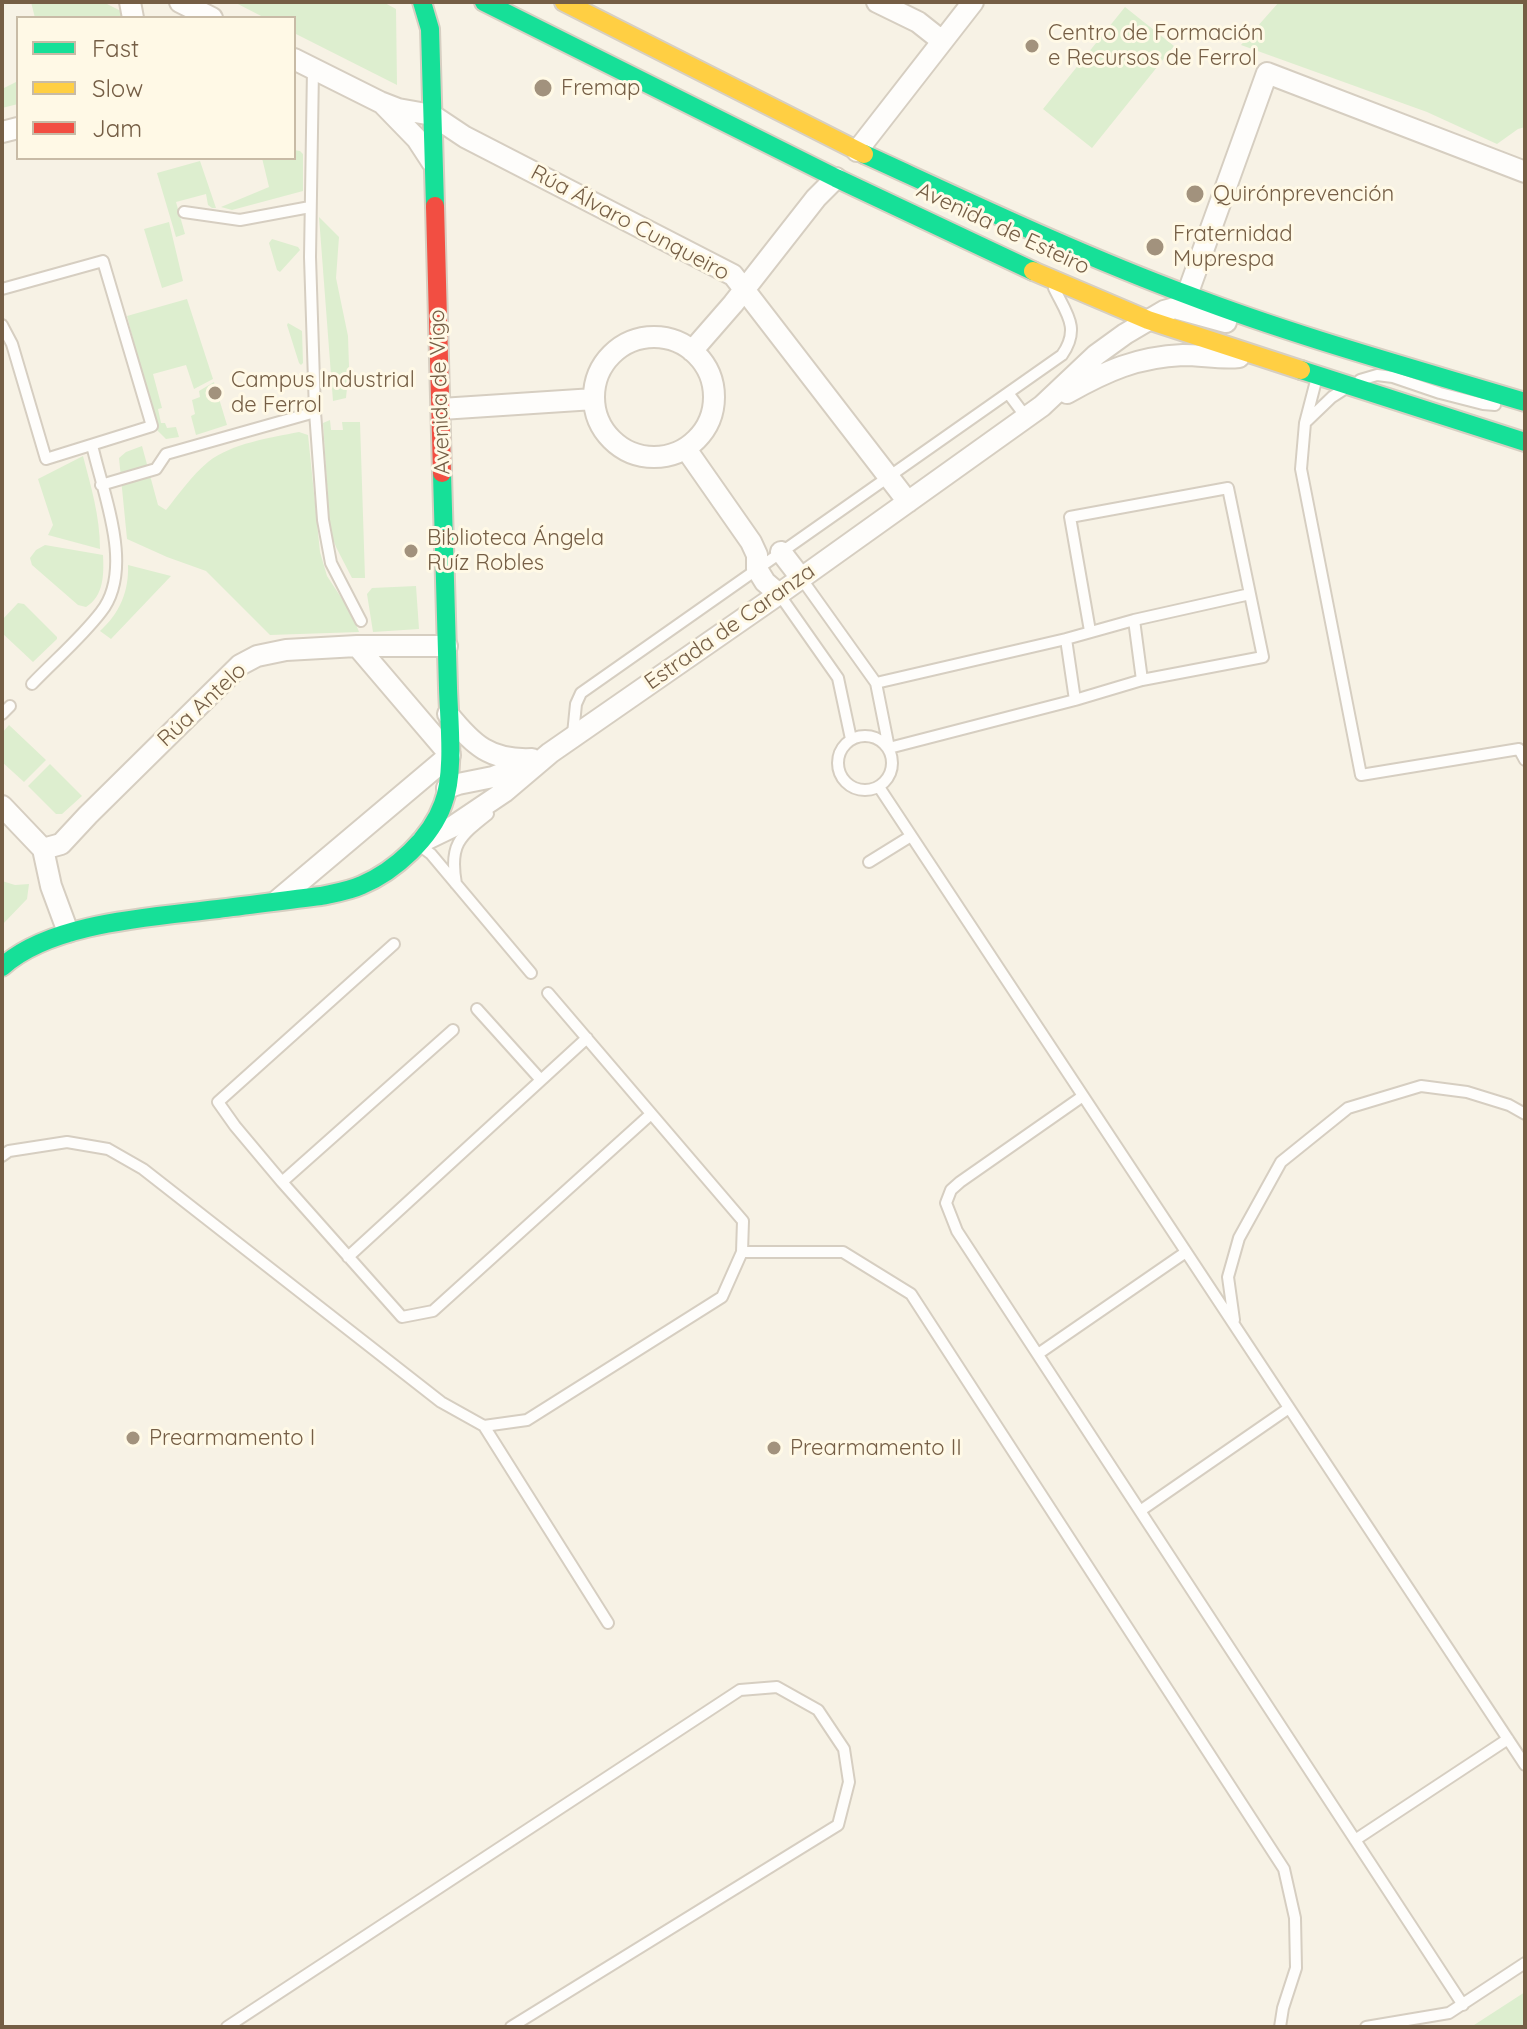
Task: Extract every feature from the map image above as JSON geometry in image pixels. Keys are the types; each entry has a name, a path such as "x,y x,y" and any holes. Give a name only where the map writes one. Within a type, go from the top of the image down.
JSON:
{"main road":[{"name":"Avenida de Vigo","path":"422,2 430,29"},
{"name":"Avenida de Vigo","path":"2,967 11,958 68,932 106,923 276,902 340,892 365,884 390,868 417,844 443,805 450,755 432,163 430,29 436,2"},
{"name":"Avenida de Esteiro","path":"484,2 836,178 1049,279 1148,320 1525,442"},
{"name":"Avenida de Esteiro","path":"564,2 857,151 1034,231 1187,295 1298,334 1525,404"}],"street":[{"path":"180,2 208,16"},
{"path":"877,2 918,22 942,41"},
{"path":"857,151 973,2"},
{"path":"301,64 380,102 398,109 432,115"},
{"path":"1187,295 1267,73 1525,172"},
{"path":"380,102 417,139 432,163"},
{"name":"Rúa Álvaro Cunqueiro","path":"432,115 465,137 733,275 908,502"},
{"path":"692,351 816,198 836,178"},
{"path":"1034,412 1108,346 1164,311 1175,308 1281,336 1298,334"},
{"path":"656,337 675,341 692,351 705,365 713,382 714,401 710,420 700,436 686,449 669,456 651,458 633,454 618,445 605,432 597,416 594,399 596,379 605,362 619,348 637,339 656,337"},
{"path":"1034,412 1106,371 1151,358 1185,355 1235,358 1251,355"},
{"path":"441,409 594,399"},
{"name":"Estrada de Caranza","path":"417,844 452,827 504,792 545,756 1034,412"},
{"path":"686,449 751,542 757,555 757,569 765,582 779,594"},
{"path":"781,552 801,578"},
{"path":"276,902 450,755 357,646"},
{"name":"Rúa Antelo","path":"43,849 61,844 240,665 257,656 286,650 357,646 447,646"},
{"path":"448,714 473,742 486,751 513,758 545,756"},
{"path":"504,792 465,798 447,788 493,777 545,756"},
{"path":"2,806 43,849 51,886 68,932"}],"lane":[{"path":"301,64 310,207 315,412 323,520 331,563 361,621"},
{"path":"184,212 240,220 310,207"},
{"path":"2,289 103,261 152,426 46,459 12,344 2,325"},
{"path":"573,737 576,704 581,693 1062,355 1071,337 1071,326 1068,313 1049,279"},
{"path":"1317,375 1305,423 1301,469 1361,775 1519,749 1525,760"},
{"path":"1305,423 1332,397 1362,378 1377,375 1483,404 1516,407 1525,404"},
{"path":"1008,393 1034,412"},
{"path":"101,485 156,469 166,454 315,412"},
{"path":"32,684 103,610 116,583 117,555 111,518 92,445"},
{"path":"889,748 1142,680 1263,657 1228,488 1070,517 1090,631"},
{"path":"801,578 876,683 893,760 891,773 879,787 863,790 850,785 842,777 838,760 840,751 851,739 868,735 889,748"},
{"path":"779,594 838,678 851,739"},
{"path":"876,683 1250,594"},
{"path":"1134,620 1142,680"},
{"path":"1066,639 1075,700"},
{"path":"456,886 452,862 457,845 521,778"},
{"path":"879,787 1525,1765"},
{"path":"869,862 911,836"},
{"path":"417,844 431,854 531,973"},
{"path":"394,944 218,1102 282,1182 402,1317 433,1311 651,1114"},
{"path":"484,1426 527,1420 722,1297 742,1252 743,1221 548,993"},
{"path":"477,1009 541,1080"},
{"path":"282,1182 453,1030"},
{"path":"348,1257 587,1038"},
{"path":"1235,1326 1228,1277 1239,1238 1281,1162 1348,1108 1421,1086 1467,1092 1509,1105 1525,1114"},
{"path":"1083,1096 951,1190 946,1203 957,1231 1463,2005"},
{"path":"2,1156 9,1151 67,1142 108,1149 143,1169 441,1402 484,1426 608,1623"},
{"path":"742,1252 843,1252 911,1294 1284,1869 1295,1918 1296,1968 1280,2027"},
{"path":"1038,1354 1186,1252"},
{"path":"1140,1511 1289,1408"},
{"path":"227,2027 740,1690 777,1687 818,1710 844,1749 849,1782 838,1825 511,2027"},
{"path":"1355,1840 1508,1739"},
{"path":"1366,2027 1449,2013 1525,1963"}],"green space":[{"path":"31,2 103,2 121,11 122,16 34,16"},
{"path":"234,2 383,2 396,9 397,85 296,34 296,16 261,16"},
{"path":"1279,2 1525,2 1525,127 1497,144 1427,112 1241,45"},
{"path":"1125,7 1174,46 1092,148 1043,109"},
{"path":"16,82 16,104 2,108 2,89"},
{"path":"296,150 300,151 303,154 303,191 232,210 221,207 269,187 262,160 296,160"},
{"path":"200,161 216,208 208,205 206,194 176,202 185,234 176,237 157,173"},
{"path":"319,217 339,237 336,278 348,336 346,398 333,401"},
{"path":"169,222 183,281 162,288 144,229"},
{"path":"272,239 300,250 280,272 269,243"},
{"path":"187,299 213,379 194,389 186,365 153,374 162,408 158,409 161,423 165,423 167,428 176,427 179,437 166,439 157,430 127,316"},
{"path":"287,325 302,331 301,365"},
{"path":"214,382 227,425 196,435 191,416 195,414 192,400 200,397 199,391"},
{"path":"330,420 331,430 343,430 342,422 360,422 365,578 352,578 330,531 323,423"},
{"path":"299,432 308,435 320,552 327,576 352,614 359,632 270,635 206,571 127,539 119,458 126,452 142,446 158,505 166,510 208,462 228,450"},
{"path":"83,456 97,513 100,549 48,535 53,525 38,479"},
{"path":"45,545 103,555 100,591 86,607 78,605 32,565 30,558"},
{"path":"128,565 171,576 111,639 100,631 122,601"},
{"path":"416,586 419,629 373,632 367,594 372,588"},
{"path":"18,603 24,604 57,637 33,662 2,633 2,620"},
{"path":"9,725 46,760 24,782 2,762 2,733"},
{"path":"50,764 82,796 62,814 56,814 28,786"},
{"path":"2,881 15,885 29,884 27,899 2,925"},
{"path":"1525,1992 1525,2027 1471,2027"}],"traffic: fast":[{"path":"422,2 430,29 435,206"},
{"path":"484,2 836,178 1033,271"},
{"path":"864,154 1065,245 1188,295 1313,338 1525,402"},
{"path":"1301,370 1525,442"},
{"path":"2,967 47,940 104,924 321,896 352,889 387,871 421,841 443,804 450,763 442,473"}],"traffic: slow":[{"path":"564,2 864,154"},
{"path":"1033,271 1148,320 1301,370"}],"traffic: jam":[{"path":"435,206 442,473"}],"place":[{"name":"Centro de Formación e Recursos de Ferrol","path":"1032,46"},
{"name":"Fremap","path":"543,88"},
{"name":"Quirónprevención","path":"1195,194"},
{"name":"Fraternidad Muprespa","path":"1155,247"},
{"name":"Campus Industrial de Ferrol","path":"215,393"},
{"name":"Biblioteca Ángela Ruíz Robles","path":"411,551"},
{"name":"Prearmamento I","path":"133,1438"},
{"name":"Prearmamento II","path":"774,1448"}]}
